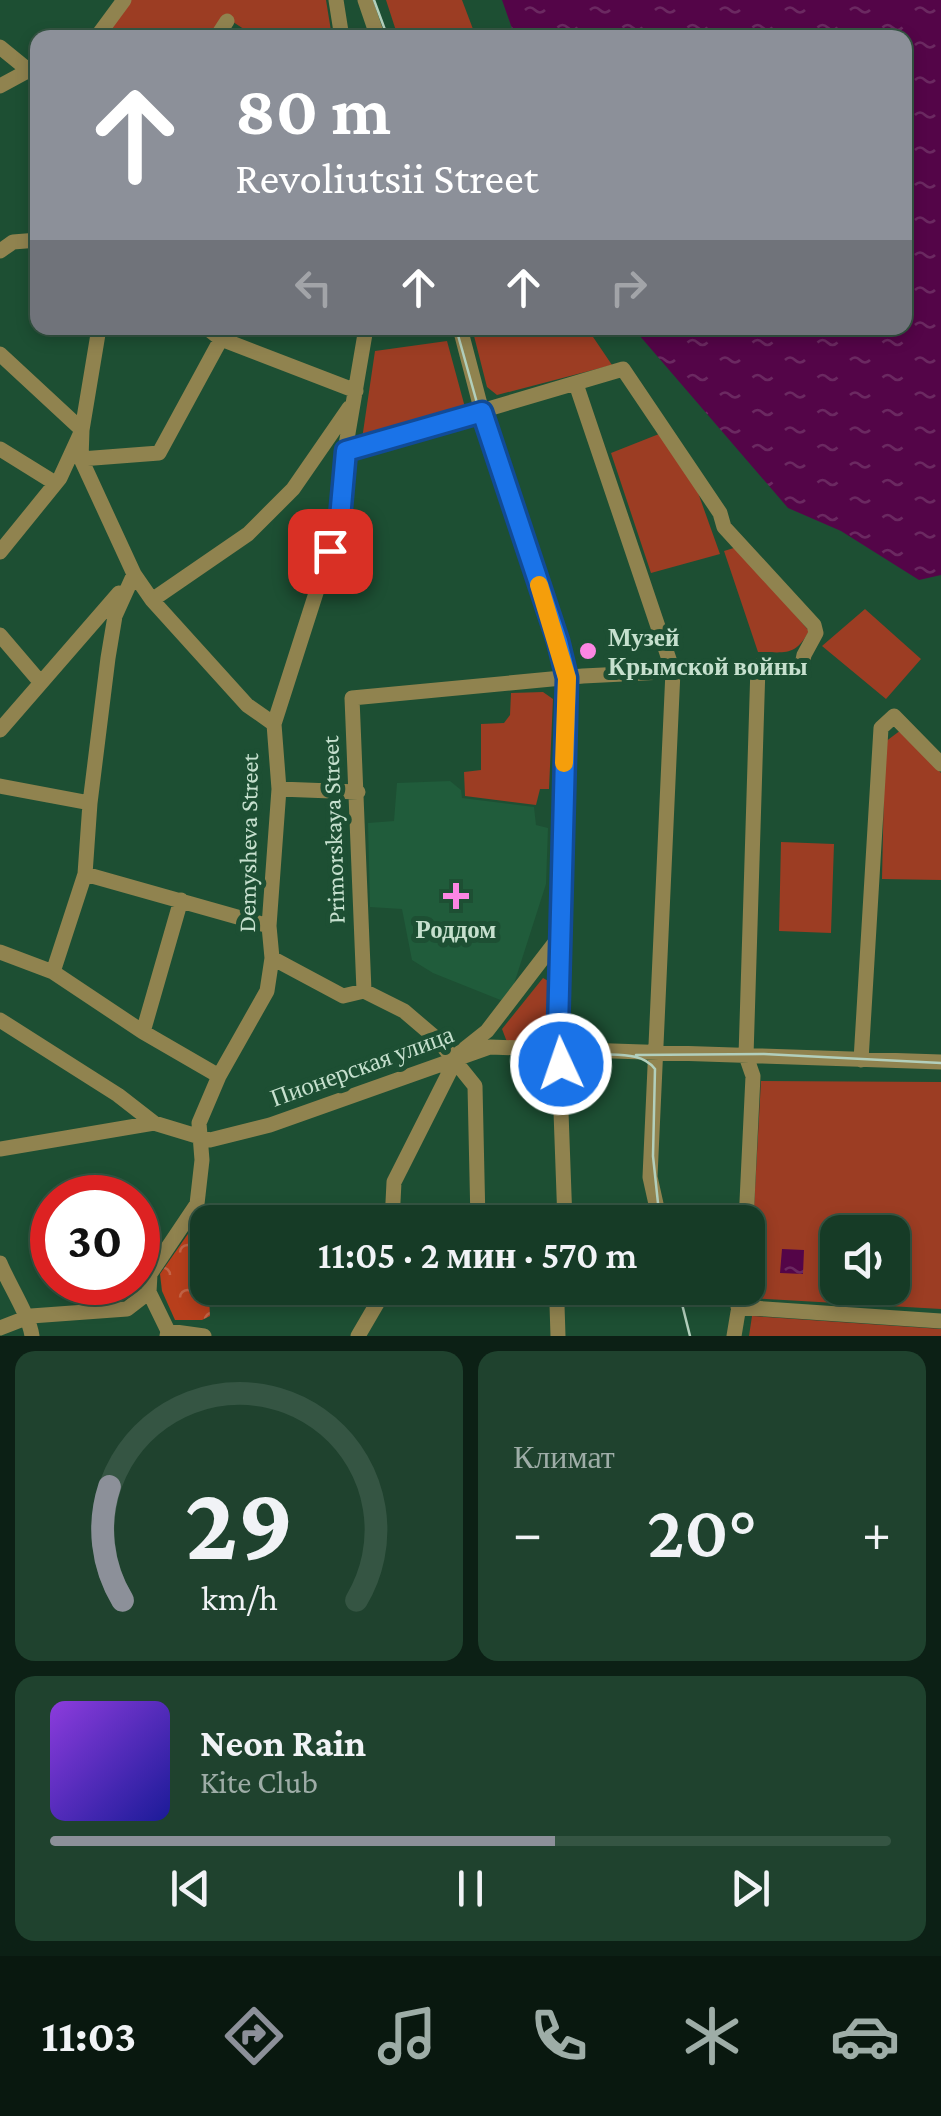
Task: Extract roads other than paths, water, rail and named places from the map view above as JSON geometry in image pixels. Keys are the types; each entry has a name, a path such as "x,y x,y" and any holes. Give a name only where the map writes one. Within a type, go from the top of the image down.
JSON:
{"street":[{"path":"102,30 124,0"},
{"path":"336,0 341,30"},
{"path":"365,0 375,30"},
{"path":"221,30 227,21"},
{"path":"0,47 30,68"},
{"path":"0,86 30,74"},
{"path":"0,251 13,242 30,241"},
{"path":"98,335 81,459 134,574 152,600 247,704 274,724"},
{"path":"152,600 248,534 293,489 356,394 217,335"},
{"name":"Demysheva Street","path":"160,1259 197,1204 202,1160 198,1123 219,1076 267,991 272,958 269,926 279,789 274,724 340,518 345,456 365,335"},
{"path":"462,335 482,412 567,678 559,1050 564,1205"},
{"path":"81,459 159,453 222,339"},
{"path":"0,354 82,430"},
{"name":"Primorskaya Street","path":"364,990 352,698 567,678 802,665 816,633 814,625 724,527 720,512 623,369 576,384"},
{"path":"320,452 334,451 345,456 576,384 674,671 650,1178 656,1205"},
{"path":"0,552 54,484 82,430"},
{"path":"0,450 54,484"},
{"path":"0,730 134,574"},
{"path":"54,972 85,874 90,803 115,616 134,574"},
{"path":"0,635 40,683"},
{"path":"747,1205 753,1076 746,1056 758,666"},
{"path":"861,1060 881,728 894,716 941,764"},
{"path":"0,786 90,803"},
{"path":"279,789 358,792"},
{"path":"85,874 269,926"},
{"path":"143,1032 181,900"},
{"path":"393,1205 394,1182 453,1058 489,1039 560,936"},
{"path":"0,952 54,972 143,1032 219,1076"},
{"path":"272,958 343,996 364,990 404,1011 453,1058 475,1086 478,1205"},
{"path":"0,1020 118,1095 154,1123"},
{"name":"Пионерская улица","path":"489,1039 559,1050 941,1062"},
{"name":"Пионерская улица","path":"0,1149 154,1123 210,1140 270,1125 453,1058"},
{"path":"106,1132 123,1116 118,1095"},
{"path":"0,1263 32,1336"},
{"path":"0,1328 26,1317 127,1309 132,1305"},
{"path":"155,1305 168,1333 204,1336"},
{"path":"358,1336 376,1305"},
{"path":"557,1305 558,1336"},
{"path":"734,1336 738,1307 941,1321"}],"water":[{"path":"502,0 941,0 941,575 919,580 841,531 788,508 639,335 912,335 912,30 513,30"},
{"path":"782,1249 804,1250 803,1274 780,1273"}],"tram line":[{"path":"374,0 385,30"},
{"path":"458,335 500,485 570,679 562,1030 568,1043 578,1050 632,1056 655,1069 653,1156 658,1205"},
{"path":"636,1055 764,1054 941,1063"},
{"path":"682,1305 690,1336"}],"place":[{"name":"Музей Крымской войны","path":"588,651"},
{"name":"Роддом","path":"456,896"}]}
